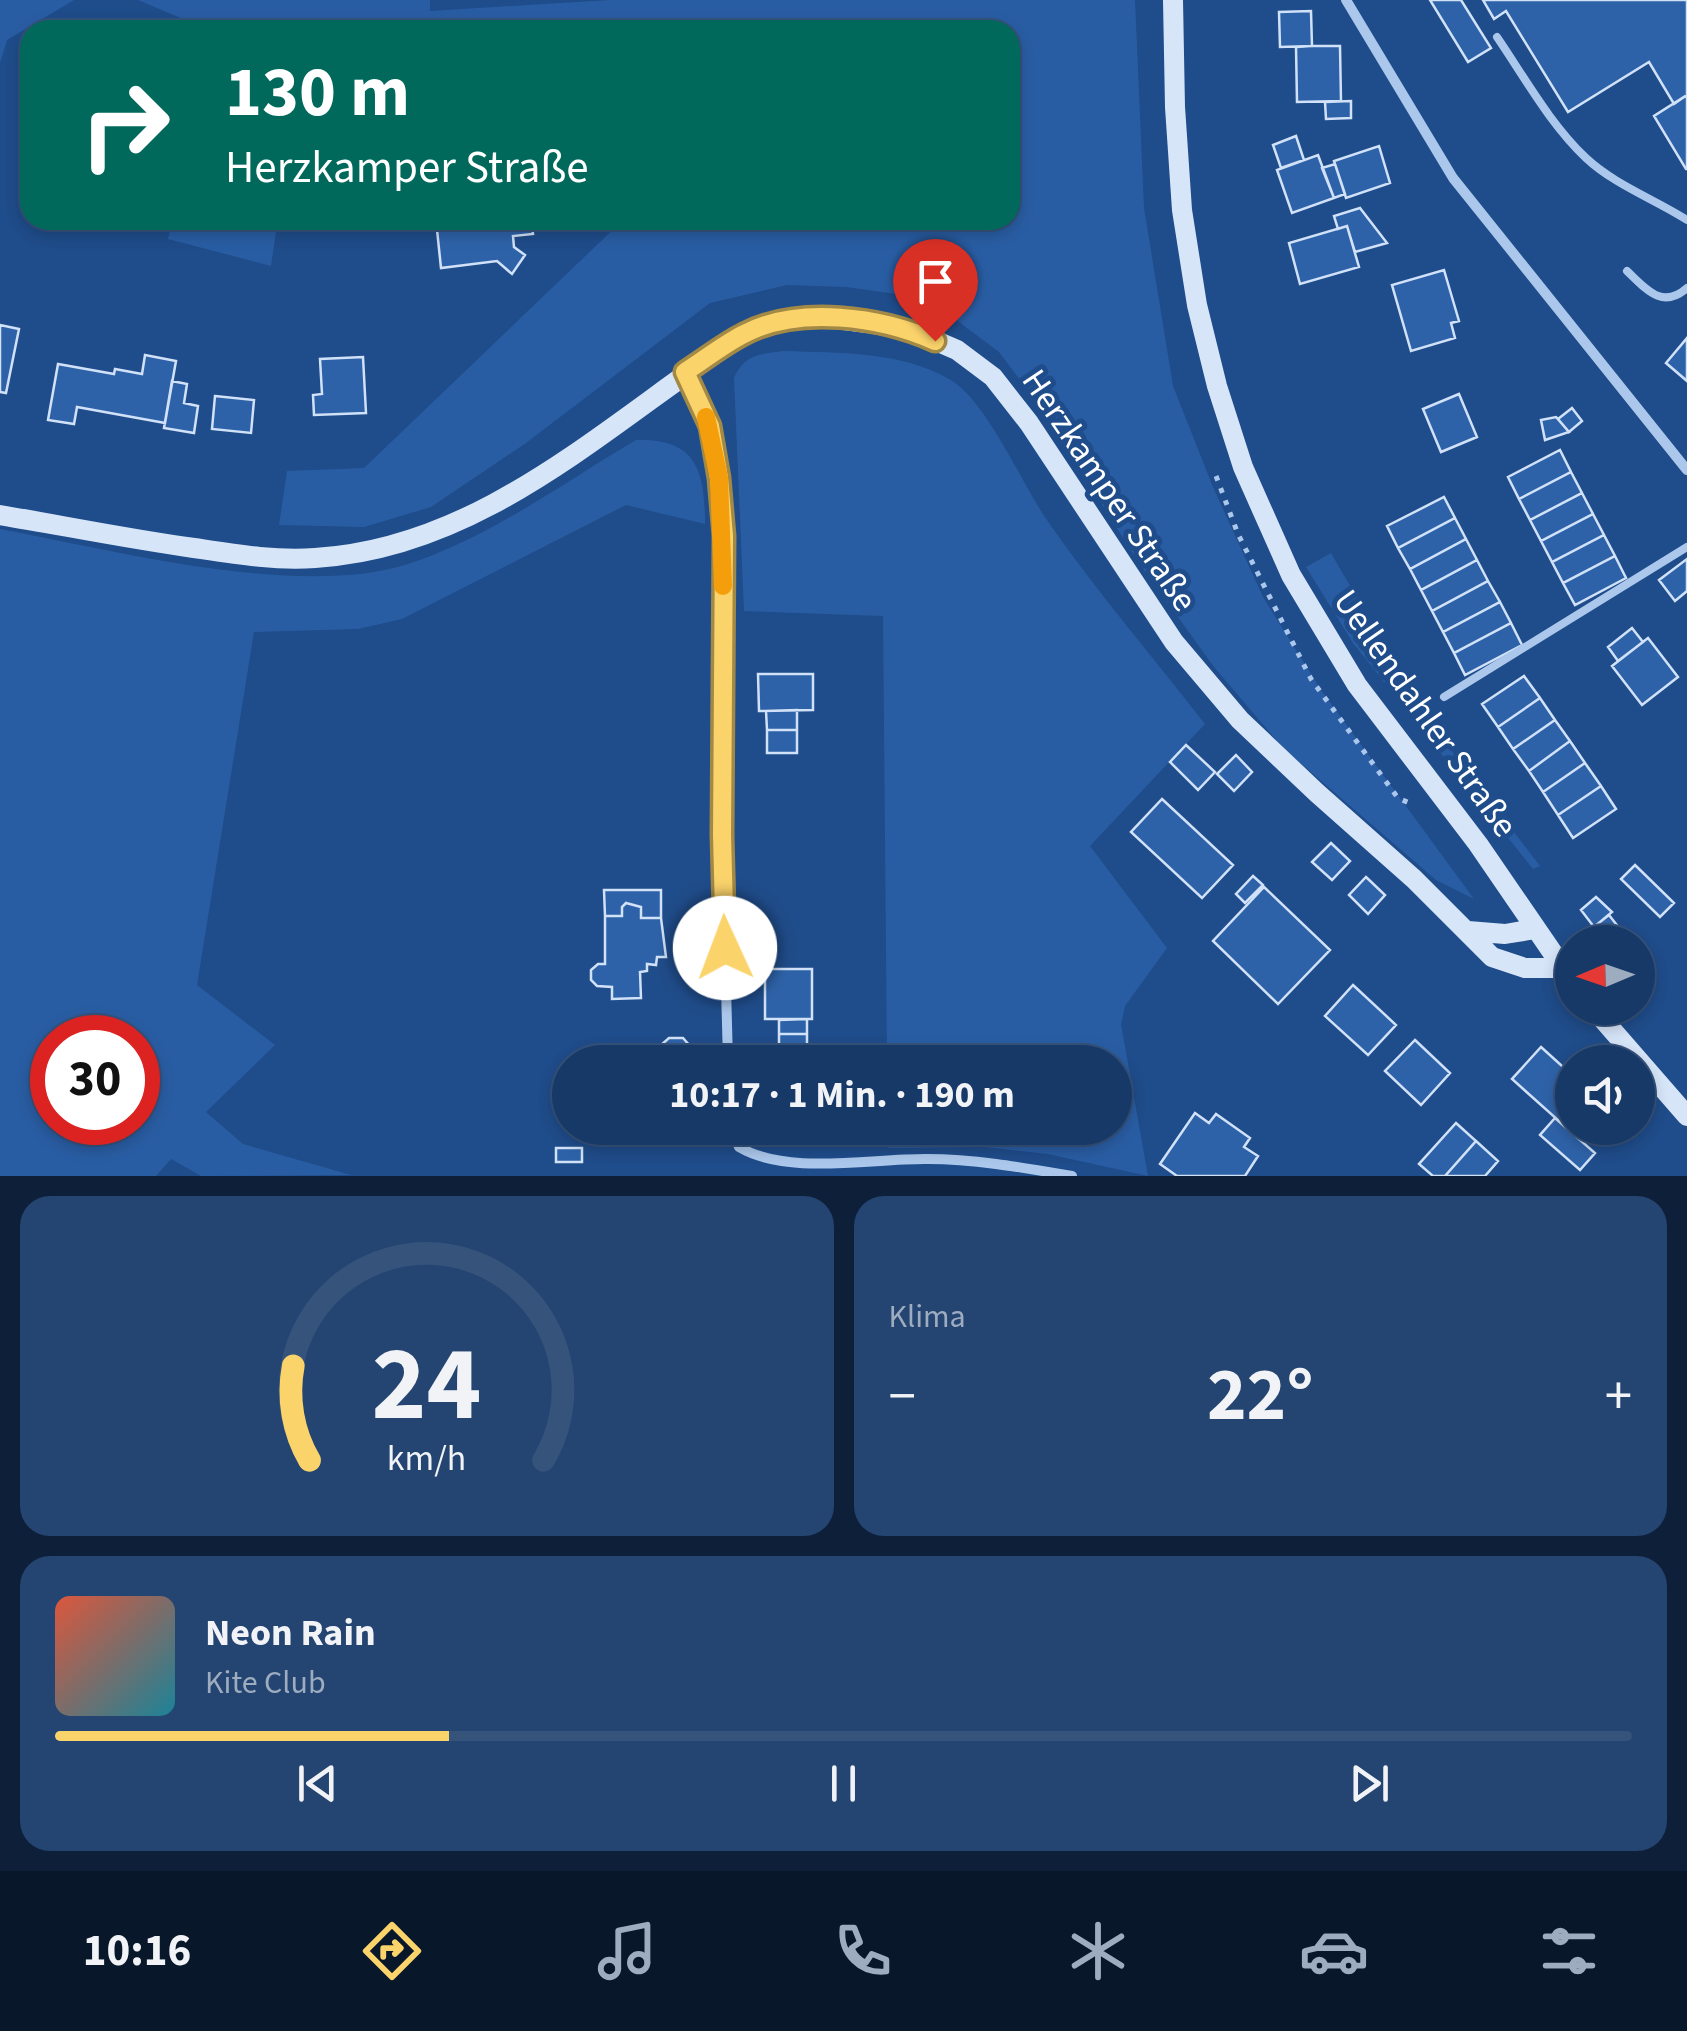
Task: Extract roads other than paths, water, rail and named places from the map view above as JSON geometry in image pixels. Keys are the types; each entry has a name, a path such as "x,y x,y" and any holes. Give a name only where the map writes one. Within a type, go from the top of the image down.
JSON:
{"main road":[{"name":"Uellendahler Straße","path":"1173,0 1182,210 1197,305 1243,467 1292,575 1357,685 1478,844 1555,957"},
{"name":"Herzkamper Straße","path":"0,515 244,556 313,559 365,552 416,538 504,500 746,332 822,317 914,331 957,350 993,377 1029,423 1174,642 1240,720 1492,956 1511,966 1555,972"},
{"path":"1468,931 1505,934 1535,930"},
{"path":"1608,1025 1687,1116"}],"street":[{"path":"1346,0 1453,178 1687,470"},
{"path":"685,372 710,426 724,536 722,835 728,1045"},
{"path":"738,1145 764,1160 825,1164 929,1158 1072,1176"}],"lane":[{"path":"1497,37 1550,116 1587,159 1628,188 1687,220"},
{"path":"1627,271 1660,299 1681,294 1687,288"},
{"path":"1444,697 1687,547"}]}
